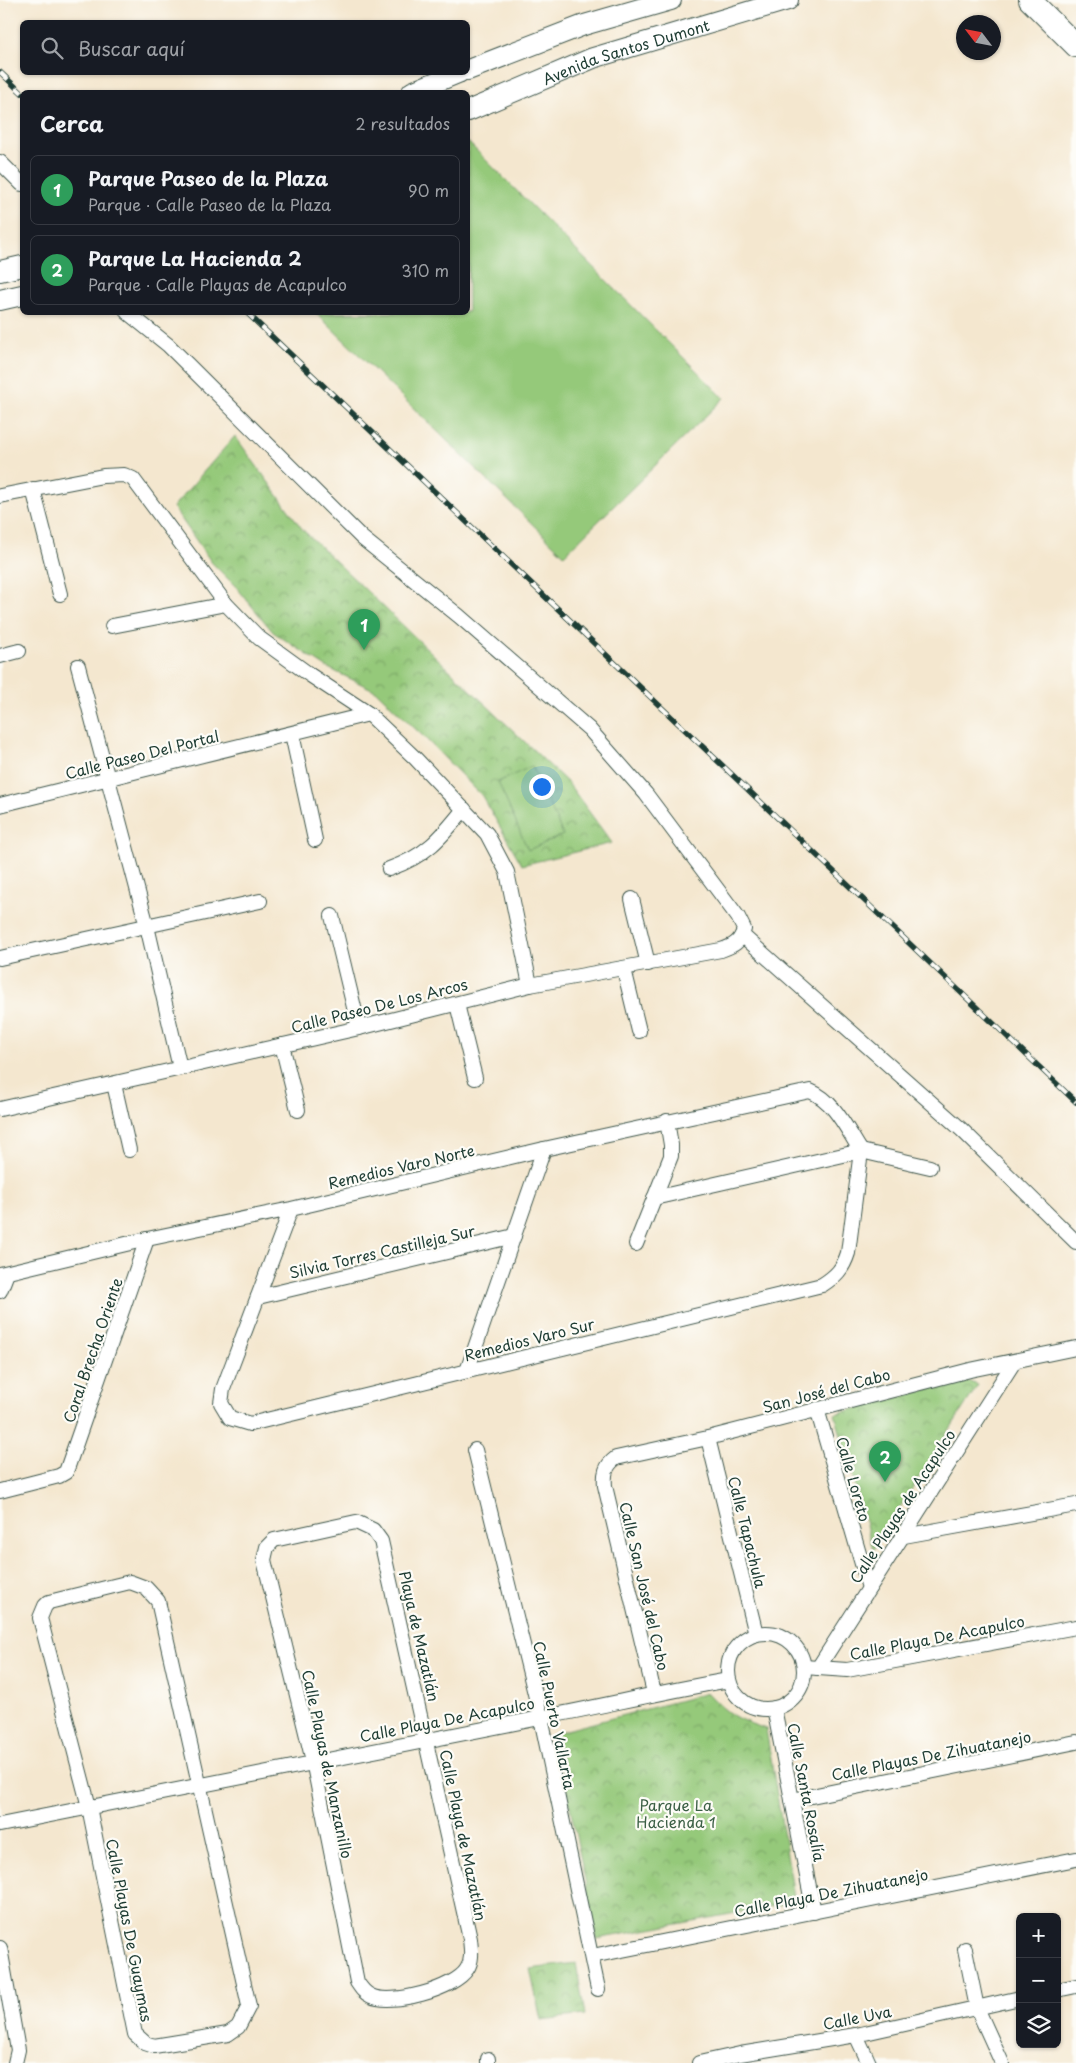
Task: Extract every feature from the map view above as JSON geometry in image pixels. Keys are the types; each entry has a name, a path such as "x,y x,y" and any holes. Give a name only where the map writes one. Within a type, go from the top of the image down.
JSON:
{"main road":[{"path":"470,69 584,25 671,0"},
{"name":"Avenida Santos Dumont","path":"470,109 593,58 788,0"},
{"path":"1030,0 1076,46"},
{"path":"417,90 453,75"},
{"path":"0,271 20,266"},
{"path":"0,300 20,295"}],"street":[{"path":"0,162 20,182"},
{"path":"131,315 168,346 362,538 459,616 589,729 646,794 738,917 744,929 742,935 962,1130 1076,1242"},
{"path":"0,496 118,474 129,476 139,485 226,604 259,638 369,714 416,758 488,834 507,872 530,985"},
{"path":"33,489 60,594"},
{"path":"112,626 226,604"},
{"path":"0,656 19,651"},
{"path":"78,666 147,926 180,1068"},
{"name":"Calle Paseo Del Portal","path":"0,805 369,714"},
{"path":"292,734 315,840"},
{"path":"389,869 422,854 440,840 464,809"},
{"path":"632,899 648,964"},
{"path":"0,958 260,901"},
{"path":"332,916 360,1028"},
{"name":"Calle Paseo De Los Arcos","path":"1,1105 114,1084 360,1028 530,985 721,950 733,946 742,935"},
{"path":"624,969 640,1031"},
{"path":"457,1004 475,1078"},
{"path":"282,1045 298,1110"},
{"path":"114,1084 129,1150"},
{"name":"Remedios Varo Norte","path":"3,1274 147,1239 291,1209 666,1121 810,1091 820,1095 829,1102 861,1152"},
{"path":"636,1244 670,1156 672,1145 666,1121"},
{"path":"467,1371 544,1149"},
{"path":"654,1198 861,1152 930,1167"},
{"name":"Remedios Varo Sur","path":"258,1297 223,1389 221,1403 230,1418 250,1424 822,1285 834,1278 843,1267 851,1240 861,1152"},
{"path":"258,1297 291,1209"},
{"name":"Silvia Torres Castilleja Sur","path":"258,1297 514,1236"},
{"name":"Coral Brecha Oriente","path":"0,1491 59,1476 66,1472 147,1239"},
{"path":"0,1291 3,1274"},
{"name":"San José del Cabo","path":"605,1486 607,1466 616,1458 708,1438 970,1370 1076,1348"},
{"name":"Calle Playas de Acapulco","path":"818,1668 1014,1362"},
{"name":"Calle Loreto","path":"817,1409 868,1588"},
{"name":"Calle Tapachula","path":"708,1438 756,1634"},
{"name":"Calle Puerto Vallarta","path":"475,1450 542,1718 557,1798 598,1988"},
{"name":"Calle San José del Cabo","path":"605,1486 654,1693"},
{"path":"904,1536 1076,1505"},
{"name":"Calle Playas de Manzanillo","path":"353,1966 314,1761 266,1570 265,1553 267,1547 274,1540 356,1522 373,1530 381,1541"},
{"name":"Playa de Mazatlán","path":"381,1541 427,1739"},
{"name":"Calle Playas De Guaymas","path":"130,1582 146,1588 158,1601 200,1786 247,1994 248,2006 246,2015 238,2027 228,2034 154,2046 145,2043 134,2034 89,1807 41,1623 42,1610 49,1602 130,1582"},
{"name":"Calle Playa De Acapulco","path":"804,1667 847,1670 1076,1627"},
{"path":"772,1633 787,1639 798,1651 804,1667 803,1680 797,1693 787,1703 774,1708 754,1708 738,1697 728,1680 729,1661 739,1644 756,1634 772,1633"},
{"name":"Calle Playa De Acapulco","path":"0,1825 200,1786 314,1761 542,1718 654,1693 728,1680"},
{"name":"Calle Santa Rosalía","path":"774,1708 814,1912"},
{"name":"Calle Playa de Mazatlán","path":"353,1966 357,1982 363,1991 372,1997 384,1999 437,1990 457,1980 467,1969 471,1959 470,1939 427,1739"},
{"name":"Calle Playas De Zihuatanejo","path":"792,1800 1076,1742"},
{"name":"Calle Playa De Zihuatanejo","path":"592,1956 1076,1859"},
{"path":"965,1949 977,2008 1002,2063"},
{"path":"1,1955 18,2050 16,2063"},
{"path":"1061,1989 1076,1986"},
{"name":"Calle Uva","path":"699,2063 742,2058 1016,1999"},
{"path":"856,2034 869,2063"}],"green space":[{"path":"470,144 724,398 564,555 318,315 470,315"},
{"path":"235,436 303,530 568,783 612,843 522,865 482,796 376,691 326,667 273,632 237,588 212,563 173,507"},
{"path":"532,766 563,835 528,850 498,782"},
{"path":"964,1380 978,1385 873,1550 835,1414"},
{"name":"Parque La Hacienda 1","path":"708,1693 734,1716 766,1729 795,1902 597,1939 555,1733"},
{"path":"576,1963 585,2015 541,2020 530,1969"}],"railway":[{"path":"0,72 20,91"},
{"path":"249,315 1076,1102"}],"place":[{"name":"Parque Paseo de la Plaza","path":"364,650"},
{"name":"Parque La Hacienda 2","path":"885,1482"}]}
